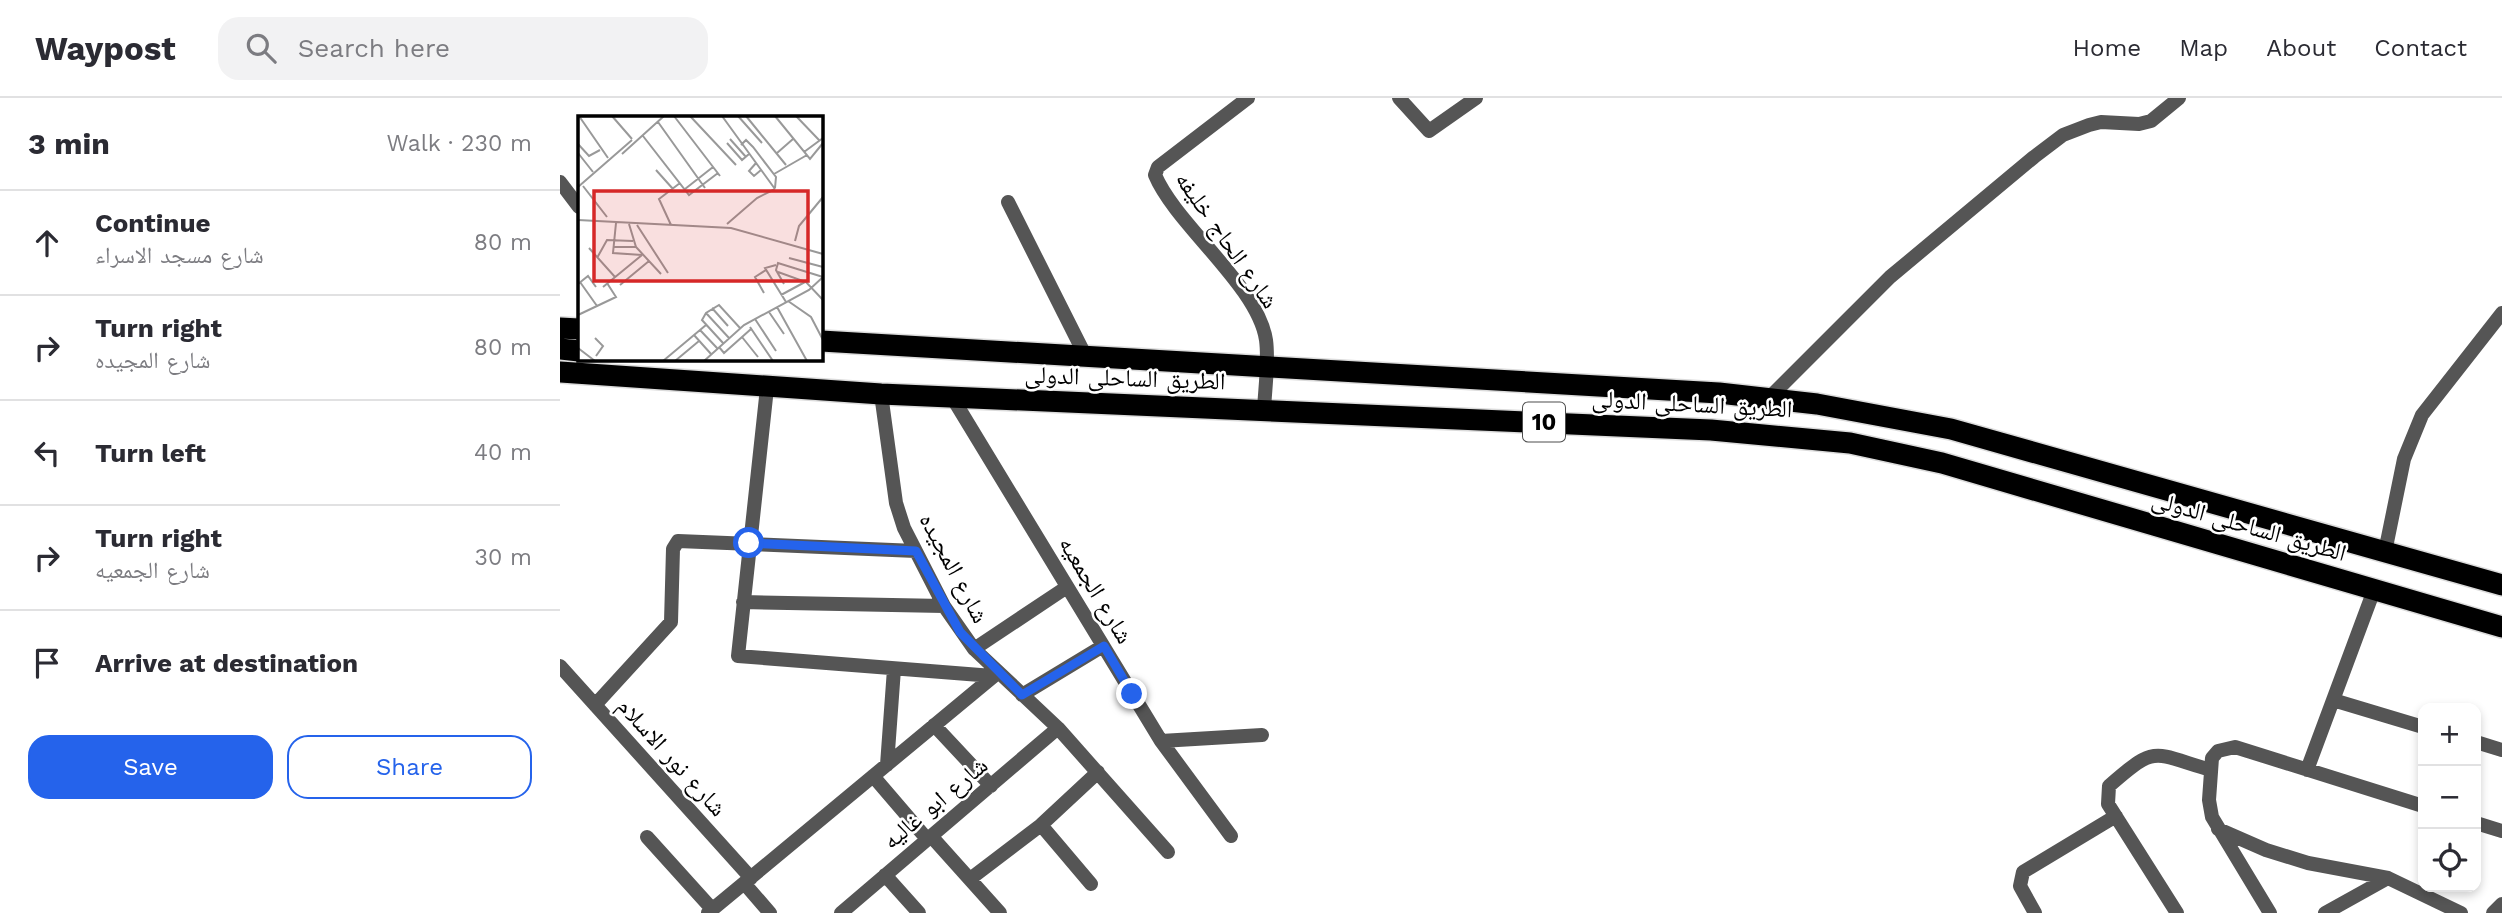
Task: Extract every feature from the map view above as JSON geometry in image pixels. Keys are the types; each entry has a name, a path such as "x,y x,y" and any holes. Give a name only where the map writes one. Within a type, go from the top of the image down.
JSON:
{"highway":[{"path":"560,328 578,329"},
{"name":"الطريق الساحلى الدولى","path":"822,341 1770,397 1868,411 1951,429 2502,585"},
{"path":"560,349 578,351"},
{"name":"الطريق الساحلى الدولى","path":"560,372 881,394 1758,432 1850,443 1942,463 2502,627"}],"street":[{"name":"شارع الحاج خليفه","path":"1248,98 1158,167 1155,175 1253,310 1266,338 1264,410"},
{"path":"1399,98 1423,128 1429,131 1435,130 1476,98"},
{"path":"1770,397 1890,277 2063,135 2101,122 2139,124 2151,121 2179,98"},
{"path":"560,182 578,206"},
{"path":"1008,202 1086,355"},
{"path":"2385,552 2404,459 2422,415 2502,313"},
{"path":"767,388 737,652 740,657 996,675"},
{"name":"شارع المجيده","path":"881,394 896,503 916,551 944,606 996,675 1058,728 1168,852"},
{"name":"شارع الجمعيه","path":"952,397 1161,741 1231,836"},
{"path":"595,705 671,622 675,542 916,551"},
{"path":"974,649 1068,587"},
{"path":"2306,770 2374,590"},
{"path":"743,602 944,606"},
{"path":"1022,695 1104,646"},
{"name":"شارع نور الاسلام","path":"560,666 747,881 770,913"},
{"path":"887,765 894,669"},
{"path":"647,837 710,911 996,675"},
{"path":"2333,700 2418,726"},
{"path":"934,725 991,786"},
{"name":"شارع ابو غاليه","path":"847,911 885,875 1058,728"},
{"path":"1161,741 1262,735"},
{"path":"2481,744 2502,750"},
{"path":"2270,913 2218,829 2209,800 2212,758 2218,751 2235,747 2418,804"},
{"path":"2177,913 2106,798 2109,786 2141,758 2160,755 2211,770"},
{"path":"970,879 1041,825 1098,772"},
{"path":"873,776 1000,913"},
{"path":"2035,913 2020,886 2023,872 2116,816"},
{"path":"1041,825 1091,884"},
{"path":"2481,825 2502,831"},
{"path":"2218,829 2266,850 2308,863 2388,878 2460,913"},
{"path":"885,875 919,913"},
{"path":"2325,913 2388,878"},
{"path":"2493,913 2502,904"}],"route":[{"path":"749,543 916,551 960,632 1022,695 1104,646 1132,694"}]}
